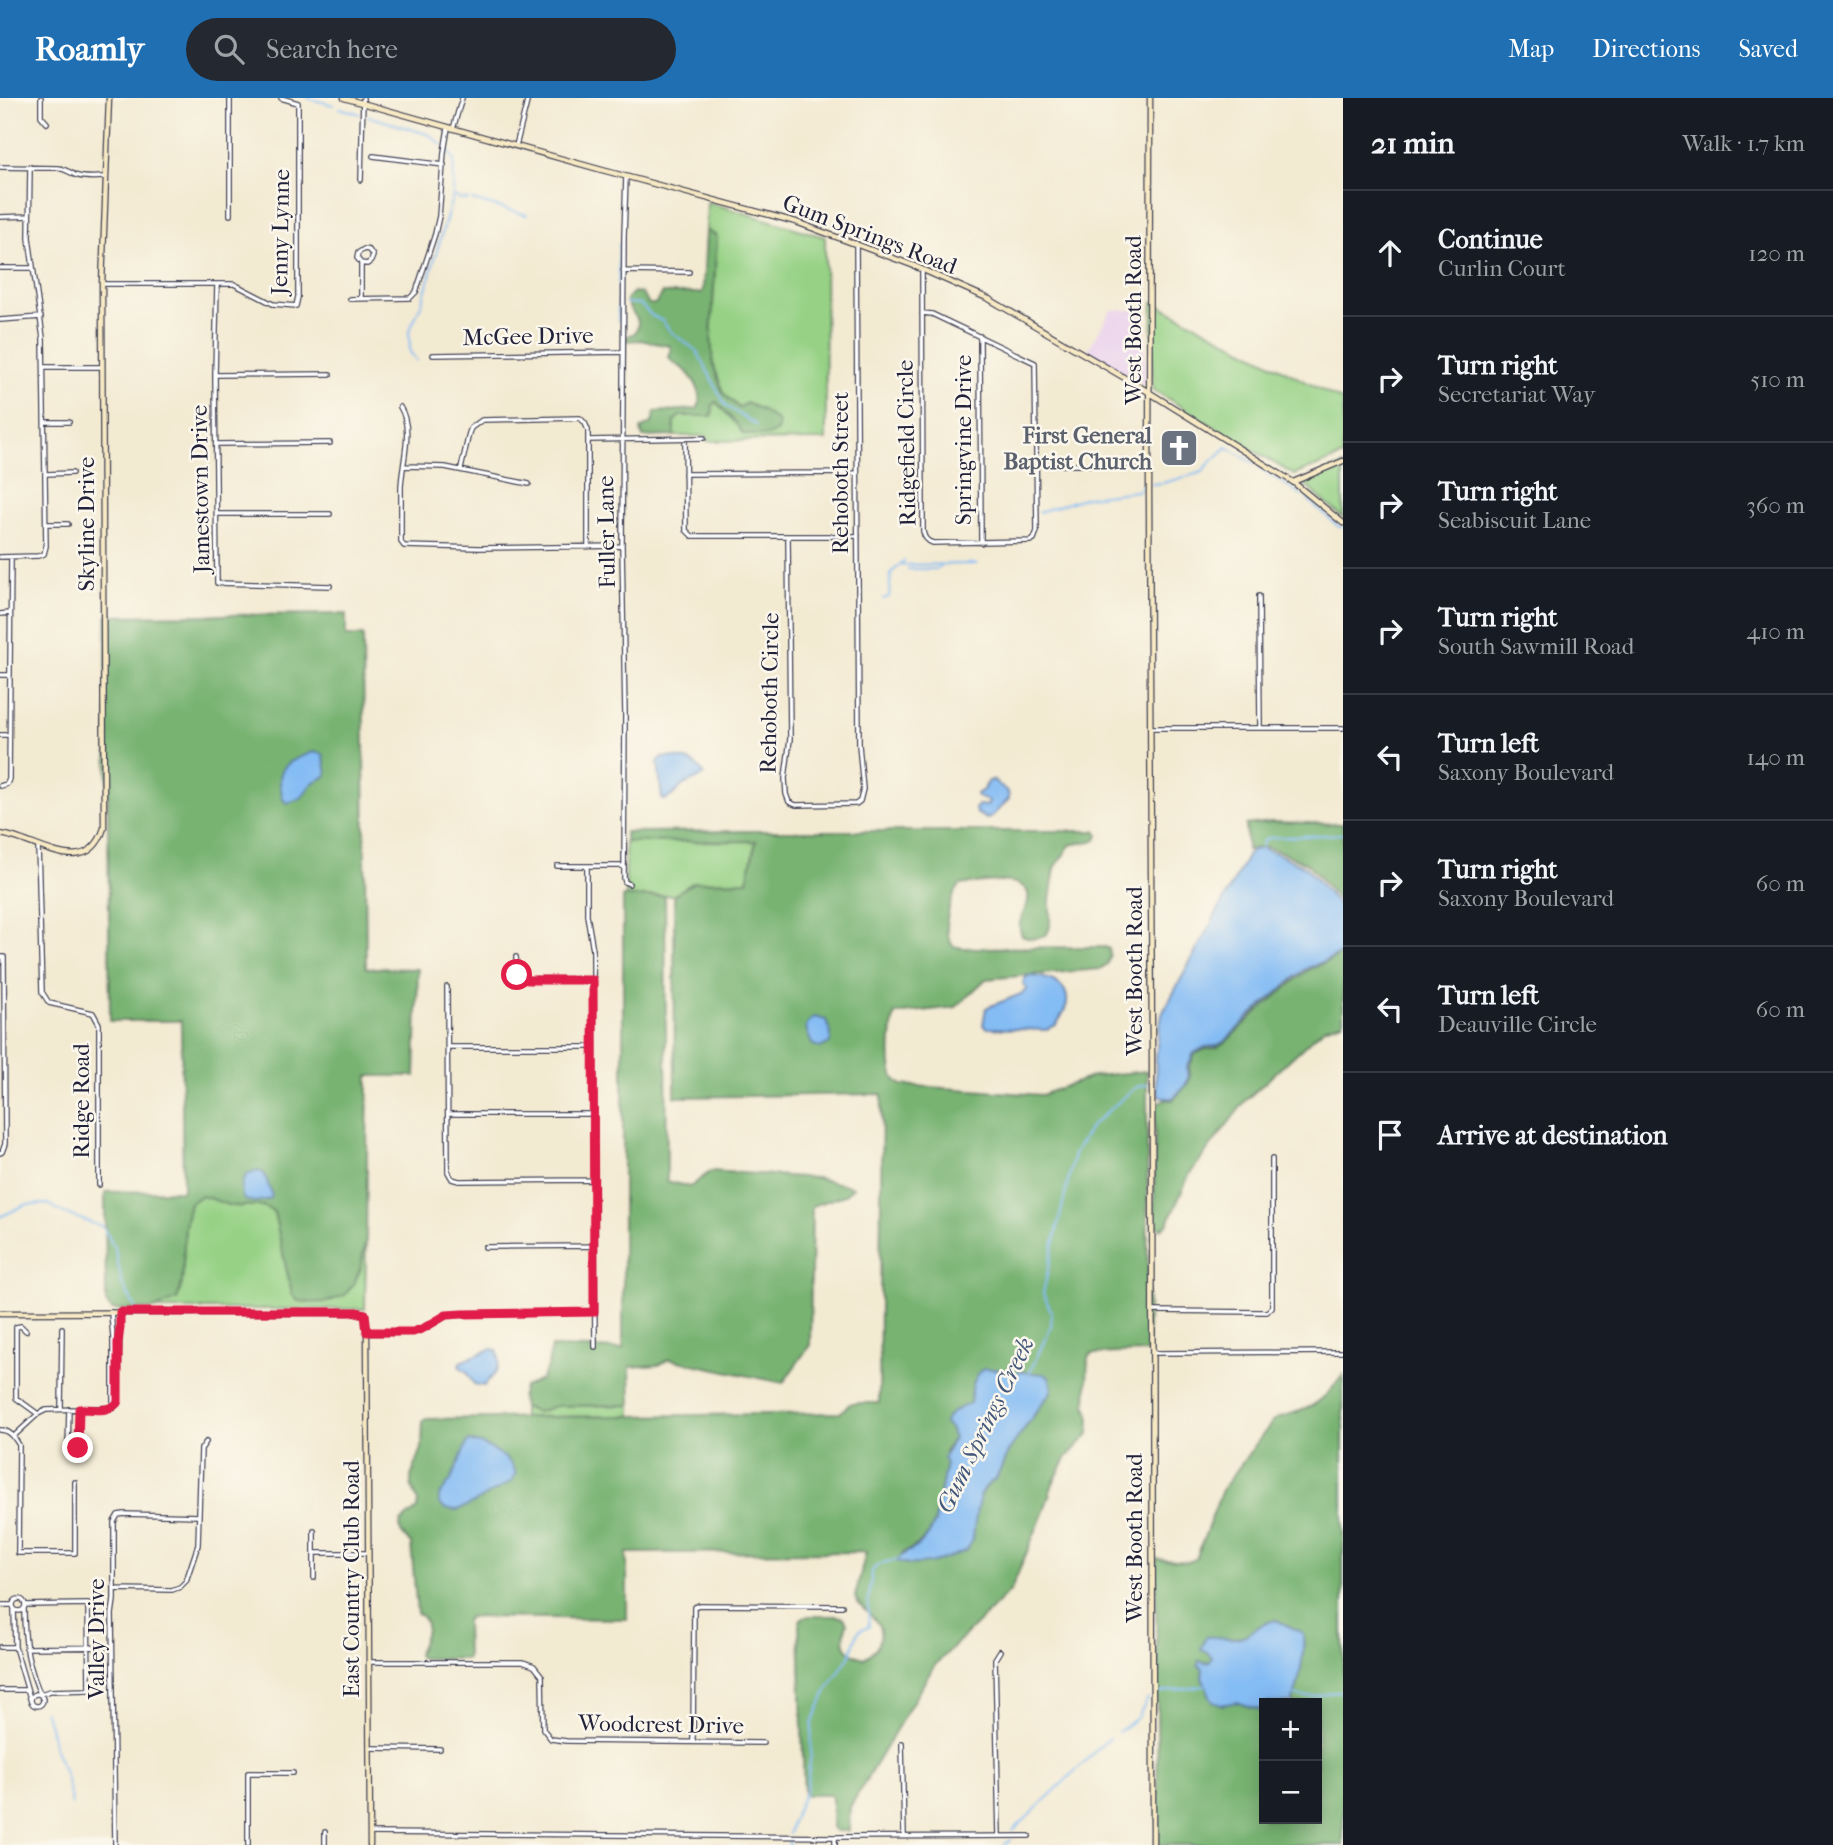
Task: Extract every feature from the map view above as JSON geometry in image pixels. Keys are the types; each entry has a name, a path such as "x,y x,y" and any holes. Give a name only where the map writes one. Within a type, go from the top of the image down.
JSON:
{"street":[{"path":"41,98 41,116 47,123"},
{"name":"Skyline Drive","path":"0,834 63,853 81,854 93,848 104,828 102,284 109,98"},
{"path":"230,98 230,215"},
{"name":"Jenny Lynne","path":"102,284 234,284 274,303 296,306 298,103 281,98"},
{"name":"Gum Springs Road","path":"344,98 363,101 450,128 796,222 922,269 989,299 1150,393 1293,482 1343,523"},
{"path":"349,299 410,298 416,292 435,234 450,128 462,98"},
{"path":"516,146 528,98"},
{"name":"West Booth Road","path":"1150,98 1153,1845"},
{"path":"361,180 363,101"},
{"path":"373,156 444,164"},
{"path":"0,167 58,167 77,176 106,177"},
{"path":"0,557 38,556 44,554 46,546 44,367 41,317 29,238 30,167"},
{"name":"Fuller Lane","path":"626,177 622,547 624,878 629,884"},
{"path":"0,217 29,216"},
{"name":"Rehoboth Street","path":"856,243 858,702"},
{"path":"361,263 367,264 371,261 373,256 369,250 364,249 358,253 357,258 361,263 361,299"},
{"path":"0,268 33,268"},
{"name":"Ridgefield Circle","path":"922,269 924,536 933,544 1026,542 1034,539 1037,531 1035,363 980,336"},
{"path":"623,271 689,272"},
{"name":"Jamestown Drive","path":"217,284 217,583 330,586"},
{"path":"922,313 932,314 980,336"},
{"path":"0,320 41,317"},
{"name":"Springvine Drive","path":"980,336 981,543"},
{"name":"McGee Drive","path":"433,355 623,352"},
{"path":"44,367 102,367"},
{"path":"215,375 330,373"},
{"path":"400,407 406,424 401,484 401,542 404,546 622,547"},
{"path":"461,469 471,428 482,420 580,418 588,430 588,547"},
{"path":"45,422 69,422"},
{"path":"588,440 704,438"},
{"path":"685,439 686,530 692,536 858,536"},
{"path":"217,444 330,443"},
{"path":"1293,482 1343,461"},
{"path":"1037,465 1149,465"},
{"path":"404,466 461,469 529,484"},
{"path":"46,474 72,473"},
{"path":"685,474 857,473"},
{"path":"217,514 330,513"},
{"path":"46,524 68,524"},
{"name":"Rehoboth Circle","path":"788,537 790,739 786,794 789,802 796,805 837,805 856,804 860,801 863,789 858,702"},
{"path":"0,786 7,784 9,779 11,557"},
{"path":"1259,596 1260,729"},
{"path":"0,614 10,613"},
{"path":"0,675 10,675"},
{"path":"1151,728 1343,728"},
{"path":"0,735 9,735"},
{"name":"Ridge Road","path":"38,846 42,992 49,1003 93,1013 99,1024 99,1185"},
{"path":"557,866 624,866"},
{"path":"587,866 587,915 593,950 594,1347"},
{"path":"0,957 4,957 5,1144 1,1153"},
{"path":"516,957 517,975 520,979 593,980"},
{"path":"447,987 448,1171 452,1179 594,1180"},
{"path":"448,1047 593,1047"},
{"path":"448,1114 594,1114"},
{"path":"1152,1311 1267,1312 1272,1307 1272,1159"},
{"path":"485,1247 594,1246"},
{"path":"111,1312 113,1408"},
{"path":"0,1313 120,1312 118,1402 113,1408 46,1410 14,1436"},
{"name":"East Country Club Road","path":"120,1312 365,1314 370,1845"},
{"path":"367,1332 413,1332 446,1315 594,1312"},
{"path":"26,1331 21,1326 16,1327 16,1398 38,1414"},
{"path":"61,1409 62,1328"},
{"path":"1152,1353 1343,1352"},
{"path":"69,1409 68,1448 75,1452 78,1448 79,1409"},
{"path":"0,1430 14,1436 19,1445 18,1553 75,1553 75,1482"},
{"path":"114,1589 173,1590 186,1581 198,1545 201,1449 206,1442"},
{"name":"Valley Drive","path":"115,1845 112,1647 114,1522 118,1515 124,1514 199,1516"},
{"path":"314,1531 314,1578"},
{"path":"314,1553 368,1553"},
{"path":"22,1600 24,1607 30,1668 43,1702 39,1706 31,1702 15,1647 14,1601 22,1600"},
{"path":"0,1605 14,1607 19,1611 24,1607 88,1604 89,1690 50,1690 41,1696 34,1695 31,1702"},
{"path":"693,1742 694,1607 842,1606"},
{"path":"0,1647 15,1647"},
{"path":"26,1648 112,1647"},
{"path":"999,1836 995,1659 1000,1651"},
{"name":"Woodcrest Drive","path":"369,1661 523,1662 534,1667 542,1676 543,1729 551,1739 763,1743"},
{"path":"0,1690 27,1690"},
{"path":"902,1743 904,1836"},
{"path":"369,1748 440,1749"},
{"path":"248,1845 248,1773 293,1773"},
{"path":"325,1832 325,1845"},
{"path":"370,1833 1029,1836"},
{"path":"835,1837 835,1845"}],"shaded area":[{"path":"1111,310 1145,310 1145,385 1087,352"}],"green space":[{"path":"707,202 825,237 826,440 707,441 707,436 674,436 674,421 680,416 712,416 716,401 743,434 774,418 767,416 761,409 739,408 723,393 713,363 711,337 717,237 706,230"},
{"path":"706,230 717,236 711,337 713,363 723,393 739,408 746,403 768,414 779,423 777,431 768,436 743,434 716,402 712,416 680,416 674,421 674,436 643,437 642,428 652,423 655,412 697,409 700,395 685,370 669,358 670,346 640,340 626,341 625,337 635,333 638,322 626,299 634,292 641,293 649,304 655,304 663,293 701,293"},
{"path":"1153,302 1343,401 1343,456 1294,475 1152,389"},
{"path":"1343,465 1343,518 1302,482"},
{"path":"346,614 346,636 363,636 366,968 418,969 415,1076 368,1076 366,1240 360,1270 345,1295 327,1302 298,1301 292,1294 274,1212 262,1206 234,1206 200,1196 190,1203 185,1226 182,1283 177,1300 154,1309 112,1310 106,1303 105,1192 183,1191 181,1021 110,1021 106,616"},
{"path":"1272,822 1343,824 1343,908 1308,864 1266,847 1247,850 1246,825"},
{"path":"1096,831 1098,835 1096,840 1070,845 1055,868 1050,900 1050,927 1047,934 1034,938 1022,936 1020,923 1028,894 1023,887 1004,881 960,885 949,907 947,932 953,946 962,948 1105,947 1109,949 1110,956 1107,964 1100,969 986,979 956,1007 895,1014 891,1066 896,1081 902,1085 1042,1095 1094,1076 1147,1071 1148,1352 1091,1354 1088,1358 1086,1405 1090,1418 1089,1434 1067,1457 1053,1483 1011,1590 934,1666 850,1807 849,1831 835,1831 832,1828 830,1795 804,1795 799,1625 801,1619 806,1616 844,1618 847,1623 844,1641 848,1650 864,1658 872,1652 880,1639 880,1629 855,1597 866,1552 627,1553 627,1619 470,1617 466,1622 467,1659 422,1658 418,1654 426,1626 417,1613 411,1544 400,1527 401,1522 417,1509 418,1502 411,1477 422,1448 423,1421 426,1419 840,1413 851,1403 879,1403 882,1094 675,1097 674,895 694,882 747,881 756,841 625,842 625,832","holes":["973,1384 1051,1392 1009,1450 996,1479 989,1483 980,1496 972,1538 934,1562 903,1563 902,1553 922,1541 935,1522 946,1463 945,1451 954,1438 946,1419 970,1403"]},
{"path":"756,840 747,881 694,882 674,895 626,897 625,842"},
{"path":"665,896 667,1181 690,1187 711,1171 817,1178 853,1187 845,1195 812,1206 810,1345 783,1383 669,1359 659,1365 630,1367 631,1405 556,1406 537,1412 523,1407 521,1398 524,1387 541,1380 548,1366 551,1347 623,1349 623,897"},
{"path":"1343,954 1343,1022 1324,1028 1246,1100 1189,1175 1168,1223 1161,1229 1154,1224 1155,1108 1162,1100 1173,1100 1187,1085 1189,1067 1195,1054 1226,1042 1306,971"},
{"path":"200,1196 234,1206 262,1206 274,1212 292,1294 354,1283 360,1270 366,1240 365,1309 154,1309 177,1300 182,1283 185,1226 190,1203"},
{"path":"1343,1375 1343,1845 1158,1845 1156,1559 1188,1562 1196,1559 1222,1490 1273,1421 1301,1411 1326,1395"},
{"path":"631,1405 631,1416 523,1417 523,1407 537,1412 556,1406"}],"water":[{"path":"313,752 323,754 326,776 312,783 301,798 288,803 284,801 280,781 284,768"},
{"path":"670,757 690,762 704,775 685,784 673,796 664,800 658,762 661,758"},
{"path":"993,780 1008,792 1009,799 987,819 976,813 975,809 978,805 987,806 989,801 977,797 976,794"},
{"path":"1256,849 1276,853 1306,867 1341,908 1343,951 1305,969 1224,1042 1194,1053 1187,1067 1186,1084 1173,1098 1165,1098 1158,1095 1156,1075 1162,1014 1248,855"},
{"path":"1027,976 1054,981 1064,989 1067,1003 1056,1025 1046,1030 988,1028 983,1025 986,1008 1021,994 1027,989 1023,982"},
{"path":"815,1017 826,1020 831,1035 830,1043 820,1048 812,1044 806,1029"},
{"path":"258,1171 264,1173 272,1195 270,1199 256,1202 244,1200 242,1187 246,1175"},
{"path":"491,1349 497,1350 497,1370 484,1386 474,1384 467,1372 459,1366 460,1362"},
{"path":"984,1368 1043,1374 1049,1377 1051,1391 1009,1450 996,1479 982,1492 967,1550 923,1564 897,1561 923,1542 935,1522 946,1463 943,1458 954,1438 945,1424 946,1420 954,1411 970,1403 975,1380"},
{"path":"468,1441 503,1456 516,1474 512,1481 474,1503 457,1510 445,1509 439,1504 439,1496 451,1480"},
{"path":"1276,1620 1303,1633 1301,1668 1294,1698 1259,1698 1259,1709 1237,1702 1221,1705 1213,1702 1202,1678 1203,1669 1198,1665 1199,1661 1210,1662 1212,1657 1201,1650 1206,1637 1241,1637"}],"waterway":[{"path":"308,98 333,105"},
{"path":"340,108 360,114"},
{"path":"368,116 430,135 442,145"},
{"path":"417,361 410,352 409,331 422,303 453,195 454,160 449,151"},
{"path":"453,195 468,200"},
{"path":"472,200 527,215"},
{"path":"618,321 619,244"},
{"path":"626,303 640,304 697,351 726,406 756,425"},
{"path":"1152,484 1203,472 1227,447 1255,464"},
{"path":"1260,468 1303,496"},
{"path":"1039,512 1087,497 1137,491 1146,484"},
{"path":"1307,499 1342,527"},
{"path":"883,599 889,597 891,573 904,561"},
{"path":"900,565 977,564"},
{"path":"908,569 936,569 941,566"},
{"name":"Gum Springs Creek","path":"1261,851 1263,841 1269,838 1343,834"},
{"name":"Gum Springs Creek","path":"1030,1372 1051,1326 1052,1313 1043,1293 1074,1154 1091,1126 1131,1091 1148,1084"},
{"path":"0,1217 25,1205 48,1204 66,1214 103,1227 115,1249 122,1284 137,1310"},
{"name":"Gum Springs Creek","path":"789,1833 806,1790 812,1724 826,1692 850,1655 858,1632 869,1627 868,1606 872,1571 880,1564 897,1560"},
{"path":"1156,1693 1205,1686"},
{"path":"1295,1695 1313,1697 1343,1691"},
{"path":"1118,1732 1137,1718 1148,1699"},
{"path":"44,1711 50,1725 53,1745 66,1776 72,1804"},
{"path":"1013,1831 1109,1738"},
{"name":"Gum Springs Creek","path":"789,1840 789,1845"},
{"path":"1004,1845 1011,1840"}],"place":[{"name":"First General Baptist Church","path":"1179,448"}],"route":[{"path":"78,1448 79,1409 113,1408 118,1402 120,1312 356,1312 365,1314 367,1332 413,1332 446,1315 594,1312 593,980 529,980 520,979 517,975"}]}
